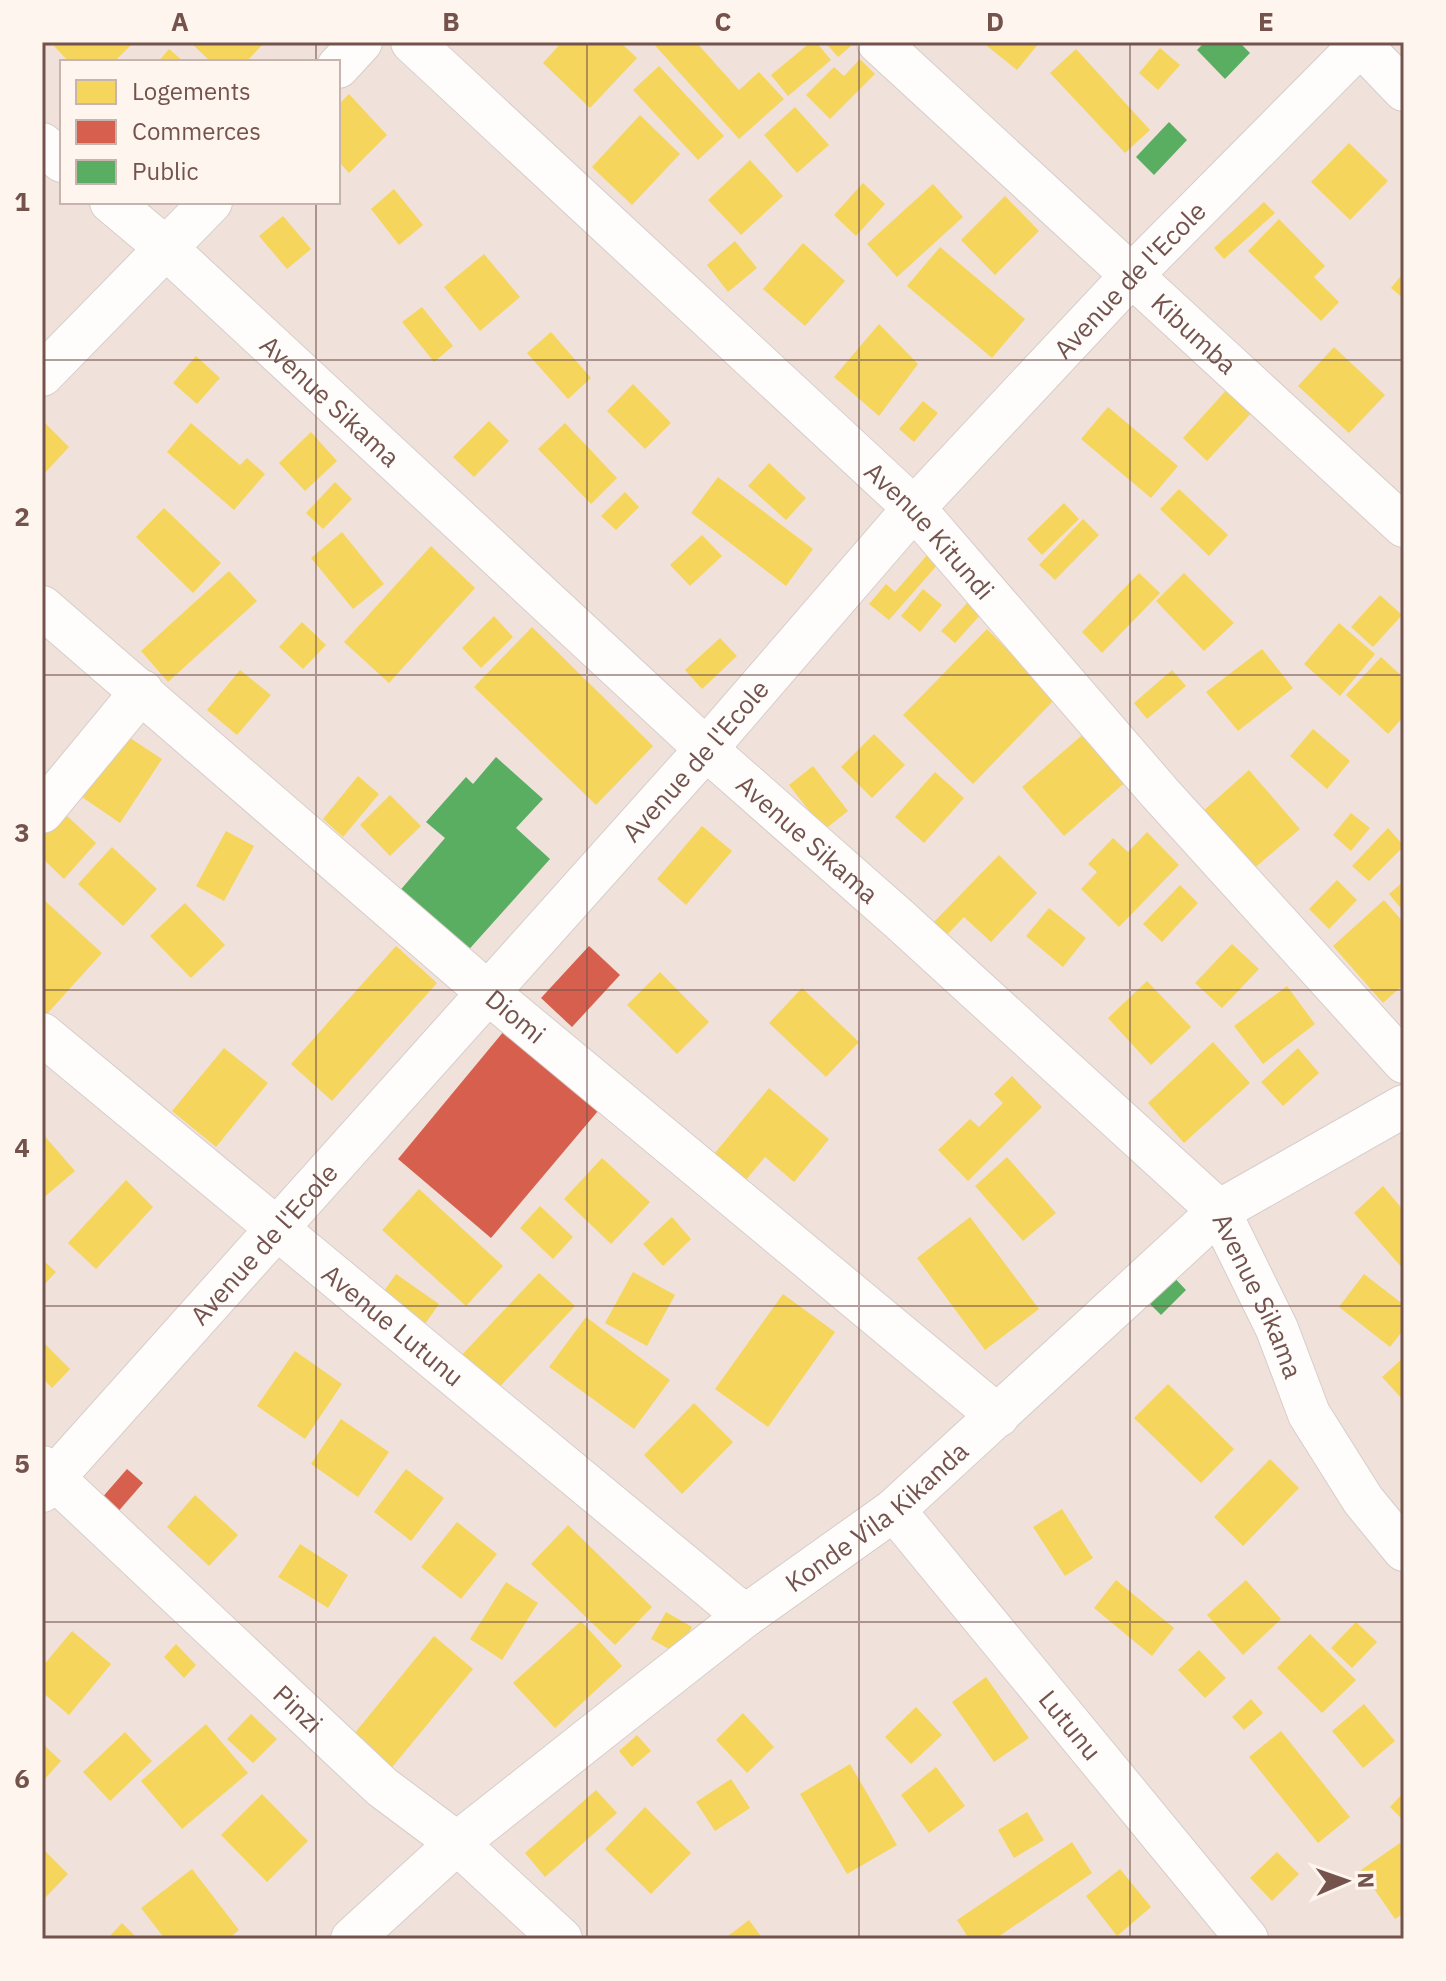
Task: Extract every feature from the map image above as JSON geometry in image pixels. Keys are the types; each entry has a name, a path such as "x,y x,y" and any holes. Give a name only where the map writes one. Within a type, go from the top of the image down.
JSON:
{"street":[{"path":"340,65 361,42"},
{"name":"Avenue Kitundi","path":"412,42 914,508 1159,792 1404,1062"},
{"name":"Kibumba","path":"878,42 1404,526"},
{"path":"1361,43 1404,90"},
{"name":"Avenue de l'Ecole","path":"46,1479 278,1230 486,991 706,749 914,508 1132,275 1361,43"},
{"path":"42,144 60,159"},
{"name":"Avenue Sikama","path":"113,204 167,249 706,749 899,919 1219,1211 1277,1329 1309,1414 1363,1500 1404,1550"},
{"path":"42,375 209,204"},
{"name":"Diomi","path":"42,607 486,991 998,1416"},
{"path":"42,812 142,691"},
{"name":"Avenue Lutunu","path":"42,1034 745,1616"},
{"name":"Konde Vila Kikanda","path":"352,1939 457,1843 745,1616 894,1510 1219,1211 1404,1106"},
{"name":"Pinzi","path":"46,1479 382,1787 457,1843 561,1939"},
{"name":"Lutunu","path":"894,1510 1247,1939"}],"shaded area":[{"path":"42,42 1404,42 1404,1939 42,1939"}],"building: Logements":[{"path":"58,42 134,42 116,60 67,60 54,46"},
{"path":"190,42 265,42 248,60 209,60"},
{"path":"562,42 620,42 637,58 590,108 543,63"},
{"path":"652,42 696,42 739,90 759,72 784,99 739,139"},
{"path":"811,42 816,42 831,60 788,96 771,75"},
{"path":"825,42 847,42 851,46 838,57"},
{"path":"982,42 1040,42 1017,70"},
{"path":"1160,48 1180,65 1158,90 1139,73"},
{"path":"169,49 182,60 160,60"},
{"path":"1076,49 1150,130 1125,153 1050,73"},
{"path":"860,59 875,74 830,119 806,95 834,67 844,76"},
{"path":"659,66 724,136 698,160 633,90"},
{"path":"349,94 387,135 349,173 340,163 340,103"},
{"path":"795,107 829,145 797,173 764,135"},
{"path":"640,115 680,154 632,205 592,167"},
{"path":"1349,143 1388,181 1350,220 1311,182"},
{"path":"750,160 783,196 741,235 708,200"},
{"path":"863,183 885,204 856,236 834,215"},
{"path":"933,184 963,217 897,277 867,244"},
{"path":"394,189 423,225 399,245 371,209"},
{"path":"1005,196 1039,231 995,275 961,240"},
{"path":"1264,202 1275,213 1224,259 1214,248"},
{"path":"283,216 311,249 287,269 259,236"},
{"path":"1279,219 1325,266 1314,277 1339,302 1321,321 1248,251"},
{"path":"735,241 757,268 728,292 707,265"},
{"path":"803,243 845,281 805,326 763,289"},
{"path":"940,247 1025,319 992,358 907,286"},
{"path":"484,254 520,297 480,331 444,287"},
{"path":"1404,272 1404,299 1391,288"},
{"path":"422,307 453,346 434,362 402,322"},
{"path":"879,324 918,364 879,416 834,377"},
{"path":"551,332 591,378 568,399 527,353"},
{"path":"1334,347 1385,395 1349,433 1298,386"},
{"path":"196,356 220,378 197,404 173,383"},
{"path":"633,384 671,423 645,449 607,411"},
{"path":"1230,386 1255,409 1207,461 1183,438"},
{"path":"923,401 938,413 914,442 899,429"},
{"path":"1108,407 1178,466 1151,498 1081,439"},
{"path":"42,420 69,447 42,476"},
{"path":"489,421 509,441 474,477 453,457"},
{"path":"191,423 240,465 247,458 265,474 234,510 167,452"},
{"path":"565,423 617,478 591,504 538,449"},
{"path":"311,432 337,461 305,491 279,463"},
{"path":"769,463 806,498 786,520 748,486"},
{"path":"718,477 813,549 786,586 691,513"},
{"path":"335,482 352,499 323,529 306,513"},
{"path":"1179,489 1228,535 1209,556 1160,509"},
{"path":"625,492 639,507 616,530 601,516"},
{"path":"1064,503 1079,519 1042,555 1027,539"},
{"path":"164,508 221,563 193,593 136,537"},
{"path":"1083,519 1099,535 1055,580 1039,565"},
{"path":"342,532 384,584 353,609 311,558"},
{"path":"702,535 722,556 690,586 670,565"},
{"path":"431,546 475,588 389,683 344,642"},
{"path":"928,554 939,563 889,620 869,604 886,584 895,592"},
{"path":"229,571 257,601 168,682 141,651"},
{"path":"1139,573 1160,593 1102,653 1082,632"},
{"path":"1184,573 1234,623 1204,651 1156,601"},
{"path":"923,589 942,605 920,632 901,616"},
{"path":"1380,595 1402,615 1373,647 1351,627"},
{"path":"969,601 982,613 955,643 941,631"},
{"path":"494,616 513,637 481,668 462,648"},
{"path":"302,622 326,645 303,669 279,647"},
{"path":"1339,623 1375,654 1340,696 1304,664"},
{"path":"532,627 653,746 596,805 474,687"},
{"path":"987,629 1056,698 973,784 903,715"},
{"path":"720,638 737,656 702,689 685,670"},
{"path":"1262,649 1293,688 1238,731 1206,692"},
{"path":"1381,657 1404,678 1404,716 1388,734 1346,695"},
{"path":"240,670 271,695 237,735 207,710"},
{"path":"1172,670 1186,686 1147,719 1134,703"},
{"path":"1313,729 1350,761 1327,789 1290,756"},
{"path":"1087,731 1129,779 1064,836 1022,787"},
{"path":"124,734 162,759 120,823 82,797"},
{"path":"874,734 905,765 872,798 841,767"},
{"path":"813,766 848,811 824,830 789,785"},
{"path":"1249,770 1300,829 1251,871 1201,813"},
{"path":"935,772 964,798 924,843 895,817"},
{"path":"358,776 379,794 343,837 323,819"},
{"path":"390,795 421,826 390,856 360,825"},
{"path":"63,812 96,843 64,879 42,858 42,835"},
{"path":"1351,813 1370,828 1351,851 1333,835"},
{"path":"702,826 732,851 686,905 657,879"},
{"path":"1388,828 1404,846 1369,881 1352,866"},
{"path":"226,831 254,846 224,901 196,886"},
{"path":"1147,832 1179,865 1119,927 1081,889 1097,872 1088,864 1113,838 1128,852"},
{"path":"112,847 157,889 123,926 78,884"},
{"path":"999,855 1037,893 991,942 964,917 942,940 929,927"},
{"path":"1337,880 1357,900 1329,929 1309,909"},
{"path":"1404,881 1404,912 1389,894"},
{"path":"1180,885 1198,903 1162,942 1143,924"},
{"path":"44,900 102,953 46,1015 42,1011"},
{"path":"1384,900 1404,923 1404,984 1383,1003 1333,946"},
{"path":"185,903 225,945 191,978 150,936"},
{"path":"1049,908 1086,938 1063,967 1026,936"},
{"path":"1232,944 1259,969 1222,1008 1195,983"},
{"path":"396,946 437,983 332,1101 291,1064"},
{"path":"660,972 709,1022 677,1054 627,1005"},
{"path":"1147,981 1191,1027 1151,1065 1108,1018"},
{"path":"1287,986 1315,1024 1263,1064 1234,1026"},
{"path":"802,988 859,1042 826,1077 769,1023"},
{"path":"1213,1042 1250,1083 1184,1143 1148,1103"},
{"path":"224,1048 268,1083 216,1147 172,1111"},
{"path":"1298,1048 1319,1073 1283,1106 1261,1082"},
{"path":"1012,1076 1042,1107 968,1181 938,1150 970,1119 979,1127 1003,1103 994,1094"},
{"path":"769,1088 829,1139 794,1182 765,1157 740,1187 709,1160"},
{"path":"42,1133 75,1171 42,1199"},
{"path":"1007,1157 1056,1213 1023,1241 975,1186"},
{"path":"602,1158 650,1202 611,1244 564,1199"},
{"path":"126,1180 153,1207 96,1269 68,1243"},
{"path":"1383,1186 1404,1211 1404,1270 1354,1213"},
{"path":"419,1189 503,1266 466,1306 382,1230"},
{"path":"540,1206 573,1237 553,1259 520,1228"},
{"path":"672,1217 691,1239 663,1266 643,1244"},
{"path":"970,1217 1039,1309 985,1350 917,1258"},
{"path":"42,1259 56,1272 42,1287"},
{"path":"633,1272 675,1295 647,1346 605,1323"},
{"path":"539,1273 575,1306 494,1393 458,1359"},
{"path":"396,1274 439,1304 416,1337 373,1307"},
{"path":"1364,1274 1404,1305 1404,1329 1390,1347 1339,1307"},
{"path":"783,1294 835,1332 768,1427 715,1389"},
{"path":"586,1317 670,1380 634,1429 549,1367"},
{"path":"42,1341 70,1369 52,1388 42,1378"},
{"path":"295,1351 342,1384 305,1439 257,1406"},
{"path":"1404,1357 1404,1401 1382,1377"},
{"path":"1168,1384 1234,1449 1201,1483 1134,1418"},
{"path":"694,1403 733,1442 682,1494 644,1455"},
{"path":"341,1419 389,1452 358,1497 311,1464"},
{"path":"1270,1459 1299,1488 1243,1546 1214,1517"},
{"path":"406,1469 444,1498 411,1541 374,1512"},
{"path":"195,1495 238,1535 209,1566 167,1527"},
{"path":"1062,1509 1093,1558 1065,1576 1033,1527"},
{"path":"457,1522 497,1554 461,1599 421,1567"},
{"path":"568,1525 652,1607 615,1645 531,1564"},
{"path":"300,1544 348,1575 328,1608 278,1577"},
{"path":"1116,1580 1174,1628 1152,1656 1094,1608"},
{"path":"1246,1580 1281,1619 1243,1655 1207,1615"},
{"path":"506,1582 538,1603 502,1660 470,1639"},
{"path":"666,1612 692,1627 678,1654 651,1639"},
{"path":"581,1621 622,1666 555,1728 513,1683"},
{"path":"1356,1622 1377,1642 1352,1668 1331,1648"},
{"path":"72,1631 111,1664 69,1715 42,1692 42,1667"},
{"path":"1310,1634 1356,1680 1322,1713 1277,1668"},
{"path":"434,1636 473,1669 384,1777 345,1745"},
{"path":"176,1644 196,1665 184,1678 164,1657"},
{"path":"1199,1650 1226,1678 1205,1698 1178,1670"},
{"path":"986,1677 1029,1738 994,1762 952,1702"},
{"path":"1251,1699 1263,1713 1244,1730 1232,1717"},
{"path":"1364,1704 1395,1741 1363,1768 1332,1731"},
{"path":"916,1707 942,1735 911,1764 885,1737"},
{"path":"743,1713 774,1747 747,1773 716,1740"},
{"path":"251,1714 277,1739 253,1763 227,1739"},
{"path":"206,1724 248,1773 182,1829 141,1781"},
{"path":"1281,1731 1350,1817 1318,1843 1249,1757"},
{"path":"125,1732 152,1761 110,1801 83,1772"},
{"path":"637,1735 651,1751 632,1767 619,1751"},
{"path":"42,1743 61,1761 42,1782"},
{"path":"850,1764 897,1845 847,1874 800,1794"},
{"path":"936,1767 965,1806 929,1833 901,1795"},
{"path":"731,1779 750,1808 715,1831 696,1802"},
{"path":"596,1790 617,1813 545,1877 525,1853"},
{"path":"1404,1792 1404,1821 1390,1807"},
{"path":"262,1794 308,1841 267,1882 221,1835"},
{"path":"645,1807 691,1853 651,1894 605,1849"},
{"path":"1027,1812 1044,1840 1014,1858 998,1830"},
{"path":"1072,1842 1092,1873 995,1939 969,1939 957,1920"},
{"path":"1400,1843 1404,1849 1404,1913 1395,1919 1361,1870"},
{"path":"42,1848 68,1874 44,1899 42,1898"},
{"path":"1277,1852 1299,1874 1272,1901 1250,1878"},
{"path":"192,1869 239,1930 228,1939 165,1939 141,1908"},
{"path":"1120,1869 1151,1907 1117,1936 1086,1896"},
{"path":"749,1920 763,1939 724,1939"},
{"path":"122,1923 138,1939 107,1939"}],"building: Commerces":[{"path":"589,946 620,975 572,1027 541,998"},
{"path":"504,1031 598,1111 491,1238 398,1159"},
{"path":"127,1469 143,1483 116,1514 100,1500"}],"building: Public":[{"path":"1205,42 1239,42 1250,53 1225,79 1197,50"},
{"path":"1169,122 1187,140 1154,175 1136,157"},
{"path":"496,757 543,799 516,828 550,859 464,955 397,894 445,838 426,822 466,777 473,784"},
{"path":"1166,1269 1186,1290 1161,1315 1140,1294"}]}
